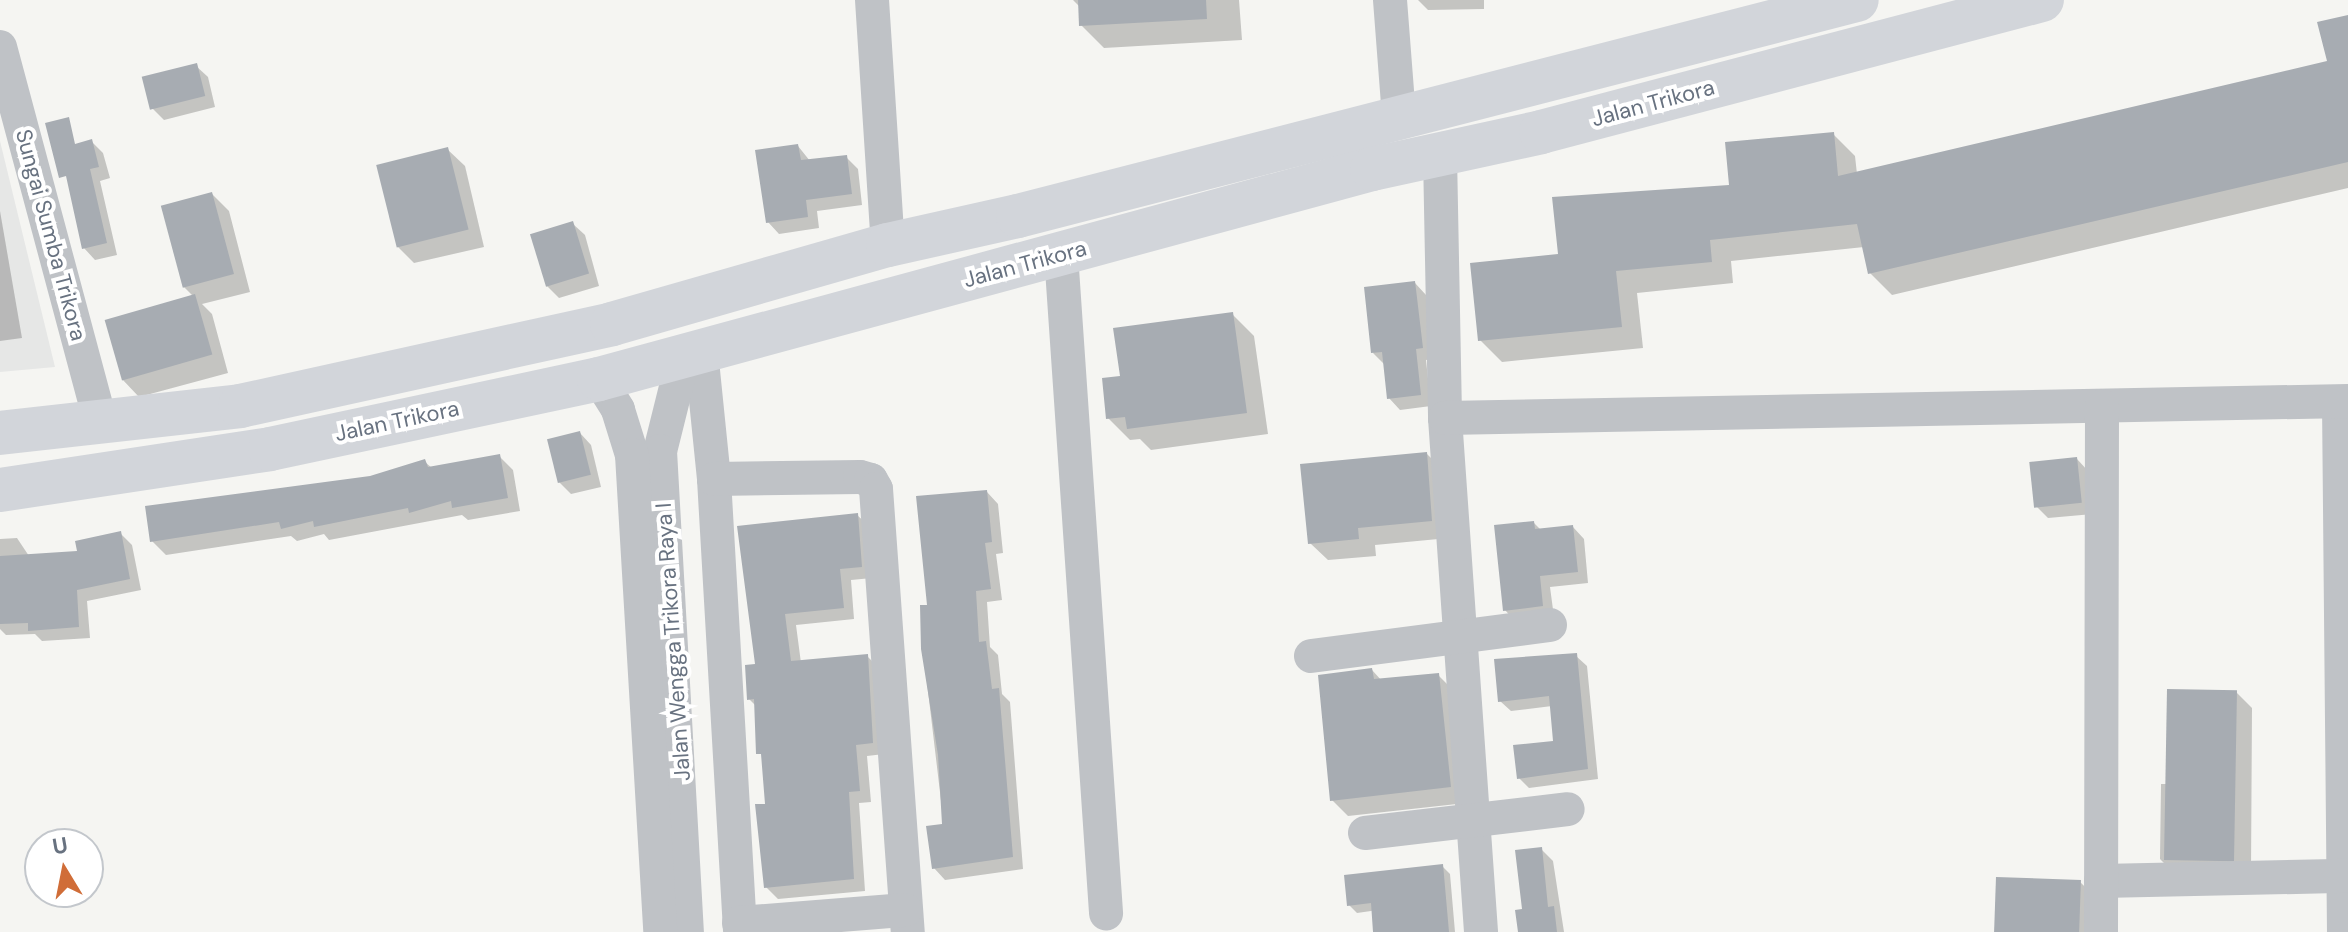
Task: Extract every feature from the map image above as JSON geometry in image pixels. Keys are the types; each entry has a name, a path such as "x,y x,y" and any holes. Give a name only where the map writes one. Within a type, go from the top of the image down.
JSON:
{"main road":[{"path":"0,433 240,406 612,324 888,245 1857,0"},
{"name":"Jalan Trikora","path":"0,490 270,449 599,379 1061,254 2042,0"}],"street":[{"path":"872,0 888,245"},
{"path":"1390,0 1399,118"},
{"name":"Sungai Sumba Trikora","path":"0,47 101,423"},
{"path":"1440,155 1445,418 1481,932"},
{"path":"1061,254 1106,913"},
{"path":"692,353 714,479 740,927 906,921 876,489 871,480 860,477 714,479"},
{"name":"Jalan Wengga Trikora Raya I","path":"660,932 646,453 692,353"},
{"name":"Jalan Wengga Trikora Raya I","path":"599,379 646,453 687,932"},
{"path":"1445,418 2344,402 2344,932"},
{"path":"2101,932 2102,406"},
{"path":"1311,656 1550,625"},
{"path":"1365,833 1474,823 1568,809"},
{"path":"2101,881 2346,876"}],"shaded area":[{"path":"0,141 55,367 0,372"}],"building":[{"path":"1078,0 1206,0 1207,19 1079,26"},
{"path":"2348,15 2348,162 1868,274 1857,224 1710,240 1712,262 1616,271 1622,327 1478,341 1470,263 1558,254 1552,197 1729,185 1725,142 1834,132 1838,176 2327,61 2317,22"},
{"path":"197,63 205,96 150,110 142,77"},
{"path":"69,117 75,144 92,139 99,167 90,169 107,243 82,249 66,176 59,178 45,123"},
{"path":"798,144 801,160 847,155 852,194 806,200 808,217 766,223 755,150"},
{"path":"448,147 469,229 397,247 376,165"},
{"path":"212,192 234,274 183,288 161,206"},
{"path":"573,221 589,274 546,287 530,234"},
{"path":"1415,281 1423,348 1416,349 1421,395 1387,399 1382,352 1371,353 1364,287"},
{"path":"195,294 212,355 122,380 105,320"},
{"path":"1233,312 1247,413 1127,429 1125,417 1106,419 1102,378 1120,376 1113,328"},
{"path":"580,431 591,475 558,483 547,439"},
{"path":"1427,452 1432,521 1358,528 1359,539 1308,544 1300,464"},
{"path":"500,454 508,498 452,508 451,501 409,513 408,508 314,527 313,521 281,529 279,522 150,542 145,506 370,476 425,459 428,467"},
{"path":"2077,457 2082,503 2034,508 2029,462"},
{"path":"987,490 992,542 985,543 991,589 976,591 979,642 986,641 992,689 999,688 1013,857 932,869 926,826 942,824 938,755 921,649 920,605 927,605 916,496"},
{"path":"858,513 862,567 840,569 844,608 785,614 791,661 868,654 873,743 856,745 860,791 849,792 854,879 764,888 755,804 765,804 761,754 756,754 754,699 747,700 745,665 755,664 737,526"},
{"path":"1534,521 1535,529 1573,525 1578,572 1540,576 1543,606 1503,611 1494,525"},
{"path":"121,531 130,579 77,590 79,627 28,631 28,623 0,624 0,556 77,551 75,541"},
{"path":"1577,653 1588,769 1517,779 1513,745 1553,741 1549,696 1498,702 1494,659"},
{"path":"1372,668 1374,679 1439,673 1451,787 1330,801 1318,675"},
{"path":"2167,689 2237,690 2234,861 2164,860"},
{"path":"1542,847 1548,907 1554,906 1557,932 1518,932 1515,910 1522,909 1515,850"},
{"path":"1443,864 1449,932 1373,932 1371,903 1347,906 1344,875"},
{"path":"1996,877 2081,880 2079,932 1994,932"}]}
